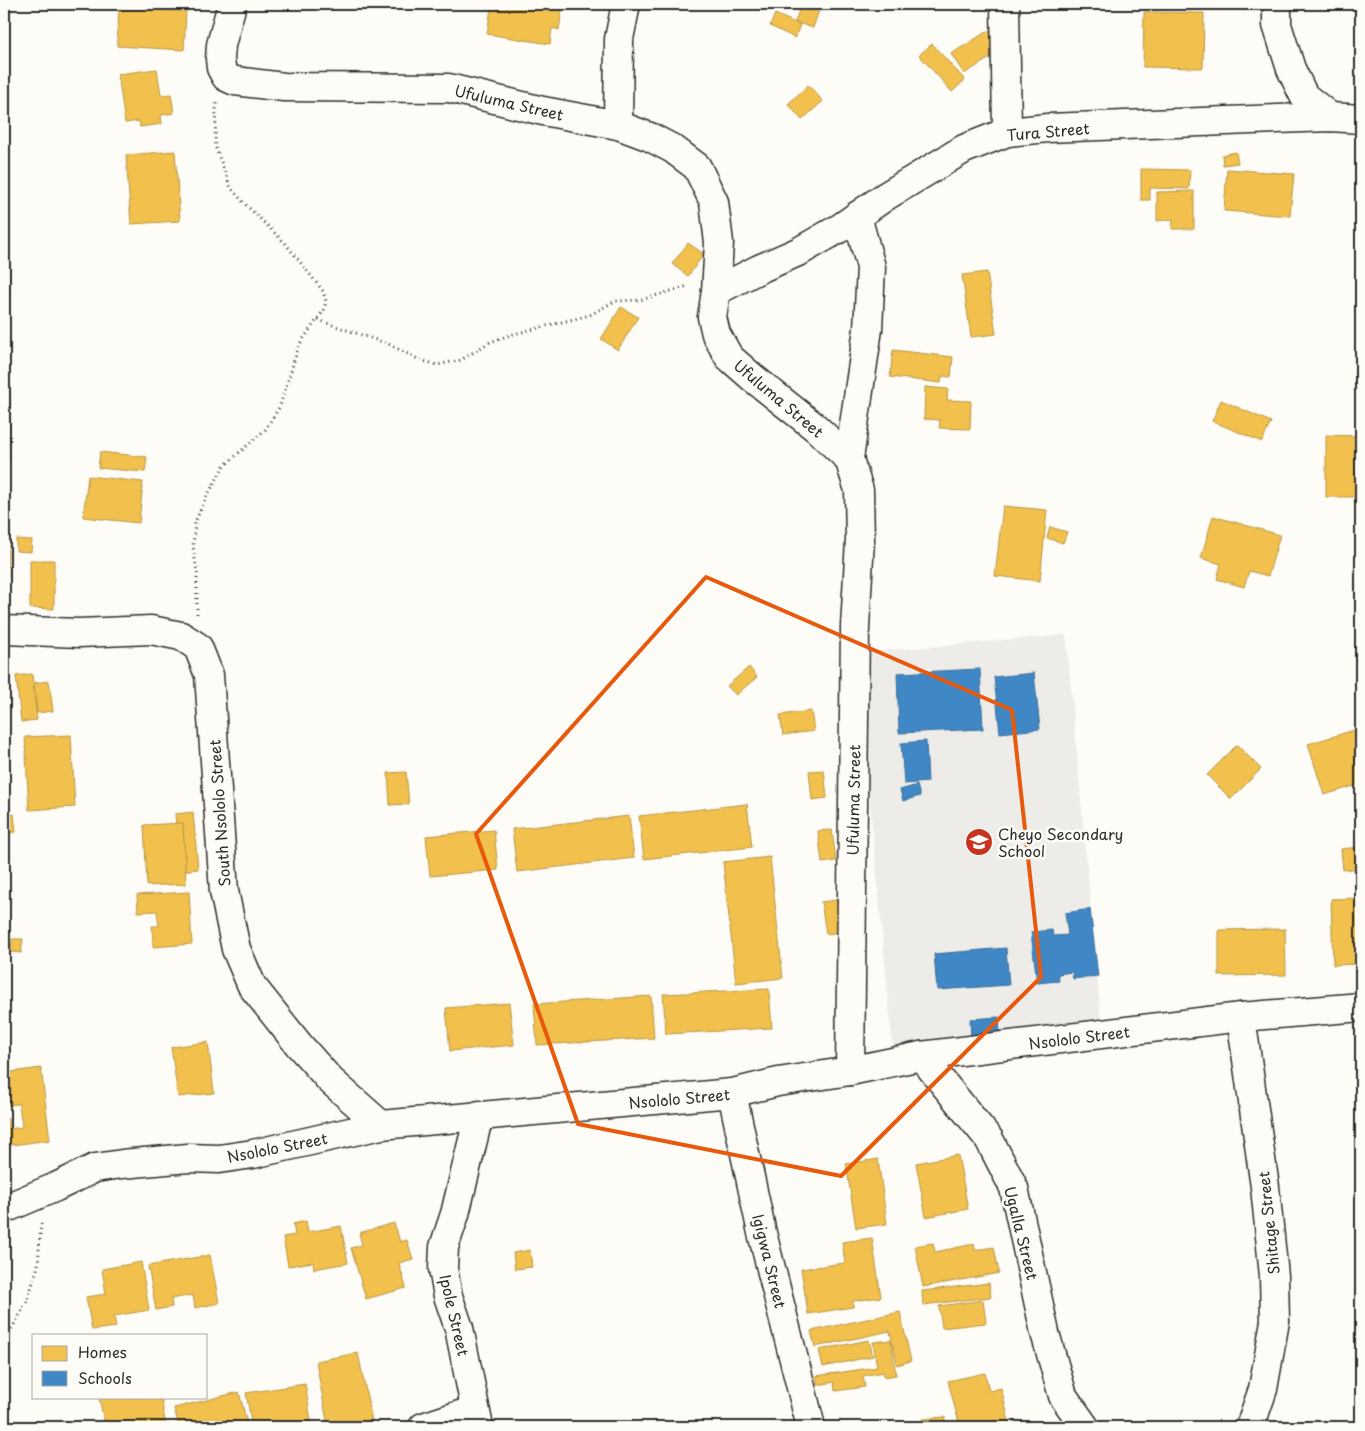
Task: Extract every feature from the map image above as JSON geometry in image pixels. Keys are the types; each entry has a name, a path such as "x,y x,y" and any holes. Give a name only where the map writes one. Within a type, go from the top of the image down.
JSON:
{"street":[{"path":"226,77 221,68 221,45 232,4"},
{"path":"618,125 619,39 626,4"},
{"path":"1005,4 1007,132"},
{"path":"1277,4 1277,25 1291,69 1304,96 1330,117"},
{"name":"Ufuluma Street","path":"226,77 235,82 284,87 450,88 543,111 618,125 650,137 673,149 696,167 714,202 719,243 717,284 712,317 716,334 729,357 816,428 849,459 858,490 860,540 855,627 850,1071"},
{"name":"Tura Street","path":"717,284 759,269 800,251 840,228 886,196 964,149 1007,132 1048,128 1330,117 1361,119"},
{"path":"849,459 868,328 871,267 857,216"},
{"path":"4,630 79,633 151,630 181,636 198,647"},
{"name":"South Nsololo Street","path":"198,647 209,675 224,891 236,949 252,986 299,1045 330,1080 381,1125"},
{"name":"Nsololo Street","path":"4,1209 95,1168 188,1158 219,1158 253,1154 381,1125 732,1093 778,1082 850,1071 921,1056 1241,1017 1361,1007"},
{"name":"Shitage Street","path":"1241,1017 1265,1188 1274,1276 1275,1321 1263,1389 1250,1427"},
{"name":"Ugalla Street","path":"921,1056 989,1140 1014,1188 1045,1333 1062,1396 1085,1427"},
{"name":"Igigwa Street","path":"732,1093 762,1233 811,1427"},
{"name":"Ipole Street","path":"477,1418 459,1328 448,1296 443,1270 444,1246 455,1214 479,1115"},
{"path":"423,1427 477,1418"}],"path":[{"path":"198,647 197,572 193,546 195,522 224,466 265,430 280,406 299,345 318,320 324,310 326,301 323,291 286,243 244,203 232,188 215,146 216,110 219,92 226,77"},
{"path":"318,320 388,344 420,360 437,365 461,360 490,342 510,335 590,315 615,301 641,300 717,284"},
{"path":"4,1342 27,1302 38,1266 41,1228 39,1212 31,1197"}],"highlighted area":[{"path":"706,577 1012,710 1041,977 841,1176 578,1124 476,834"}],"shaded area":[{"name":"Cheyo Secondary School","path":"1066,635 1102,1032 893,1050 856,653"}],"building: Homes":[{"path":"497,4 563,4 559,30 552,28 550,44 487,34 491,8 496,8"},
{"path":"801,4 821,4 813,28 795,22"},
{"path":"119,7 186,11 184,50 117,46"},
{"path":"1144,12 1204,13 1203,68 1143,67"},
{"path":"775,14 800,25 795,38 770,26"},
{"path":"991,29 1003,50 964,74 951,54"},
{"path":"932,44 965,80 952,92 919,55"},
{"path":"157,69 161,95 171,94 174,113 161,115 162,124 140,127 139,121 125,123 118,74"},
{"path":"808,85 823,101 802,120 788,104"},
{"path":"175,151 180,221 131,224 126,155"},
{"path":"1236,152 1238,163 1223,165 1222,155"},
{"path":"1141,169 1190,170 1189,189 1150,188 1150,200 1141,200"},
{"path":"1227,169 1294,174 1290,216 1224,211"},
{"path":"1194,191 1194,229 1172,229 1173,219 1157,221 1157,192"},
{"path":"688,243 704,254 688,276 672,264"},
{"path":"4,246 8,246 9,293 4,293"},
{"path":"987,272 996,334 971,337 962,275"},
{"path":"1361,293 1361,310 1355,307"},
{"path":"621,307 638,317 618,350 601,339"},
{"path":"893,350 953,357 951,377 942,376 941,383 890,377"},
{"path":"925,387 948,389 947,400 971,401 970,429 939,428 940,420 924,419"},
{"path":"4,398 10,398 9,461 4,461"},
{"path":"1221,400 1271,422 1262,442 1212,421"},
{"path":"1326,435 1361,436 1361,497 1326,497"},
{"path":"100,452 147,457 145,472 98,468"},
{"path":"88,476 143,482 139,523 83,517"},
{"path":"1003,506 1047,510 1040,581 995,576"},
{"path":"1213,516 1280,535 1268,576 1249,571 1244,587 1217,579 1221,564 1201,558"},
{"path":"1050,527 1067,532 1063,543 1047,538"},
{"path":"16,539 32,540 31,552 16,551"},
{"path":"4,542 8,542 7,618 4,618"},
{"path":"30,560 54,560 54,609 30,608"},
{"path":"749,667 757,677 736,695 727,686"},
{"path":"32,674 37,720 21,722 16,676"},
{"path":"49,681 53,711 37,713 34,683"},
{"path":"811,711 814,731 783,735 780,715"},
{"path":"1361,728 1361,784 1324,795 1308,744"},
{"path":"71,735 75,807 29,810 25,737"},
{"path":"1237,745 1261,769 1231,799 1207,775"},
{"path":"824,770 827,798 812,800 809,771"},
{"path":"406,772 409,804 390,805 388,773"},
{"path":"747,804 752,847 644,859 639,816"},
{"path":"193,812 198,869 180,871 175,814"},
{"path":"14,814 16,832 4,833 4,816"},
{"path":"629,816 634,858 517,872 512,829"},
{"path":"183,823 186,884 147,886 144,825"},
{"path":"494,830 498,870 430,876 426,836"},
{"path":"832,830 836,861 822,863 818,831"},
{"path":"1361,847 1361,868 1343,870 1341,849"},
{"path":"770,857 783,978 736,983 723,862"},
{"path":"189,892 192,944 153,947 152,926 159,926 157,911 138,912 137,895"},
{"path":"1361,898 1361,964 1333,965 1331,899"},
{"path":"837,900 841,932 826,934 821,902"},
{"path":"1285,929 1286,975 1219,976 1219,930"},
{"path":"12,939 23,939 21,953 11,952"},
{"path":"769,989 772,1028 666,1034 663,994"},
{"path":"651,996 654,1038 537,1045 534,1004"},
{"path":"509,1003 514,1045 450,1051 446,1008"},
{"path":"208,1042 214,1093 178,1097 171,1047"},
{"path":"41,1068 50,1140 4,1146 4,1119 8,1119 9,1129 22,1127 19,1104 4,1105 4,1073"},
{"path":"958,1155 968,1209 926,1217 916,1163"},
{"path":"878,1159 887,1224 856,1228 846,1164"},
{"path":"306,1221 308,1232 341,1226 348,1263 314,1269 313,1262 288,1266 283,1237 295,1235 293,1224"},
{"path":"394,1223 400,1242 407,1240 413,1259 399,1263 406,1288 366,1299 351,1248 362,1245 359,1233"},
{"path":"872,1238 881,1297 853,1301 853,1307 808,1314 801,1269 845,1263 842,1242"},
{"path":"933,1243 935,1252 974,1244 975,1250 994,1247 999,1273 923,1287 915,1246"},
{"path":"530,1250 532,1267 515,1269 513,1253"},
{"path":"210,1255 219,1303 195,1308 193,1295 171,1299 172,1307 156,1310 148,1266"},
{"path":"141,1262 149,1310 114,1316 116,1327 92,1330 86,1297 106,1294 102,1269"},
{"path":"989,1283 991,1297 923,1305 922,1291"},
{"path":"983,1300 986,1323 942,1328 939,1306"},
{"path":"900,1312 911,1361 897,1365 890,1331 815,1347 811,1331"},
{"path":"869,1340 873,1356 823,1367 819,1350"},
{"path":"891,1340 896,1375 884,1377 883,1372 863,1376 865,1387 835,1391 834,1382 817,1385 816,1376 877,1367 873,1342"},
{"path":"358,1353 372,1421 328,1427 316,1361"},
{"path":"985,1373 989,1391 1001,1388 1010,1425 998,1427 960,1427 948,1381"},
{"path":"305,1384 312,1427 252,1427 246,1393"},
{"path":"239,1392 248,1427 179,1427 174,1408"},
{"path":"99,1398 161,1398 166,1427 105,1427"},
{"path":"945,1417 945,1427 923,1427 922,1419"}],"building: Schools":[{"path":"980,669 983,729 899,733 897,673"},
{"path":"1034,673 1040,729 1000,733 994,677"},
{"path":"926,741 928,782 904,784 901,743"},
{"path":"917,785 920,796 903,801 900,790"},
{"path":"1090,909 1098,976 1073,979 1072,972 1058,974 1059,981 1037,983 1031,932 1052,930 1053,936 1068,935 1065,913"},
{"path":"1006,948 1009,985 937,990 934,954"},
{"path":"999,1017 1000,1036 971,1039 970,1019"}],"place":[{"name":"Cheyo Secondary School","path":"979,842"}]}
